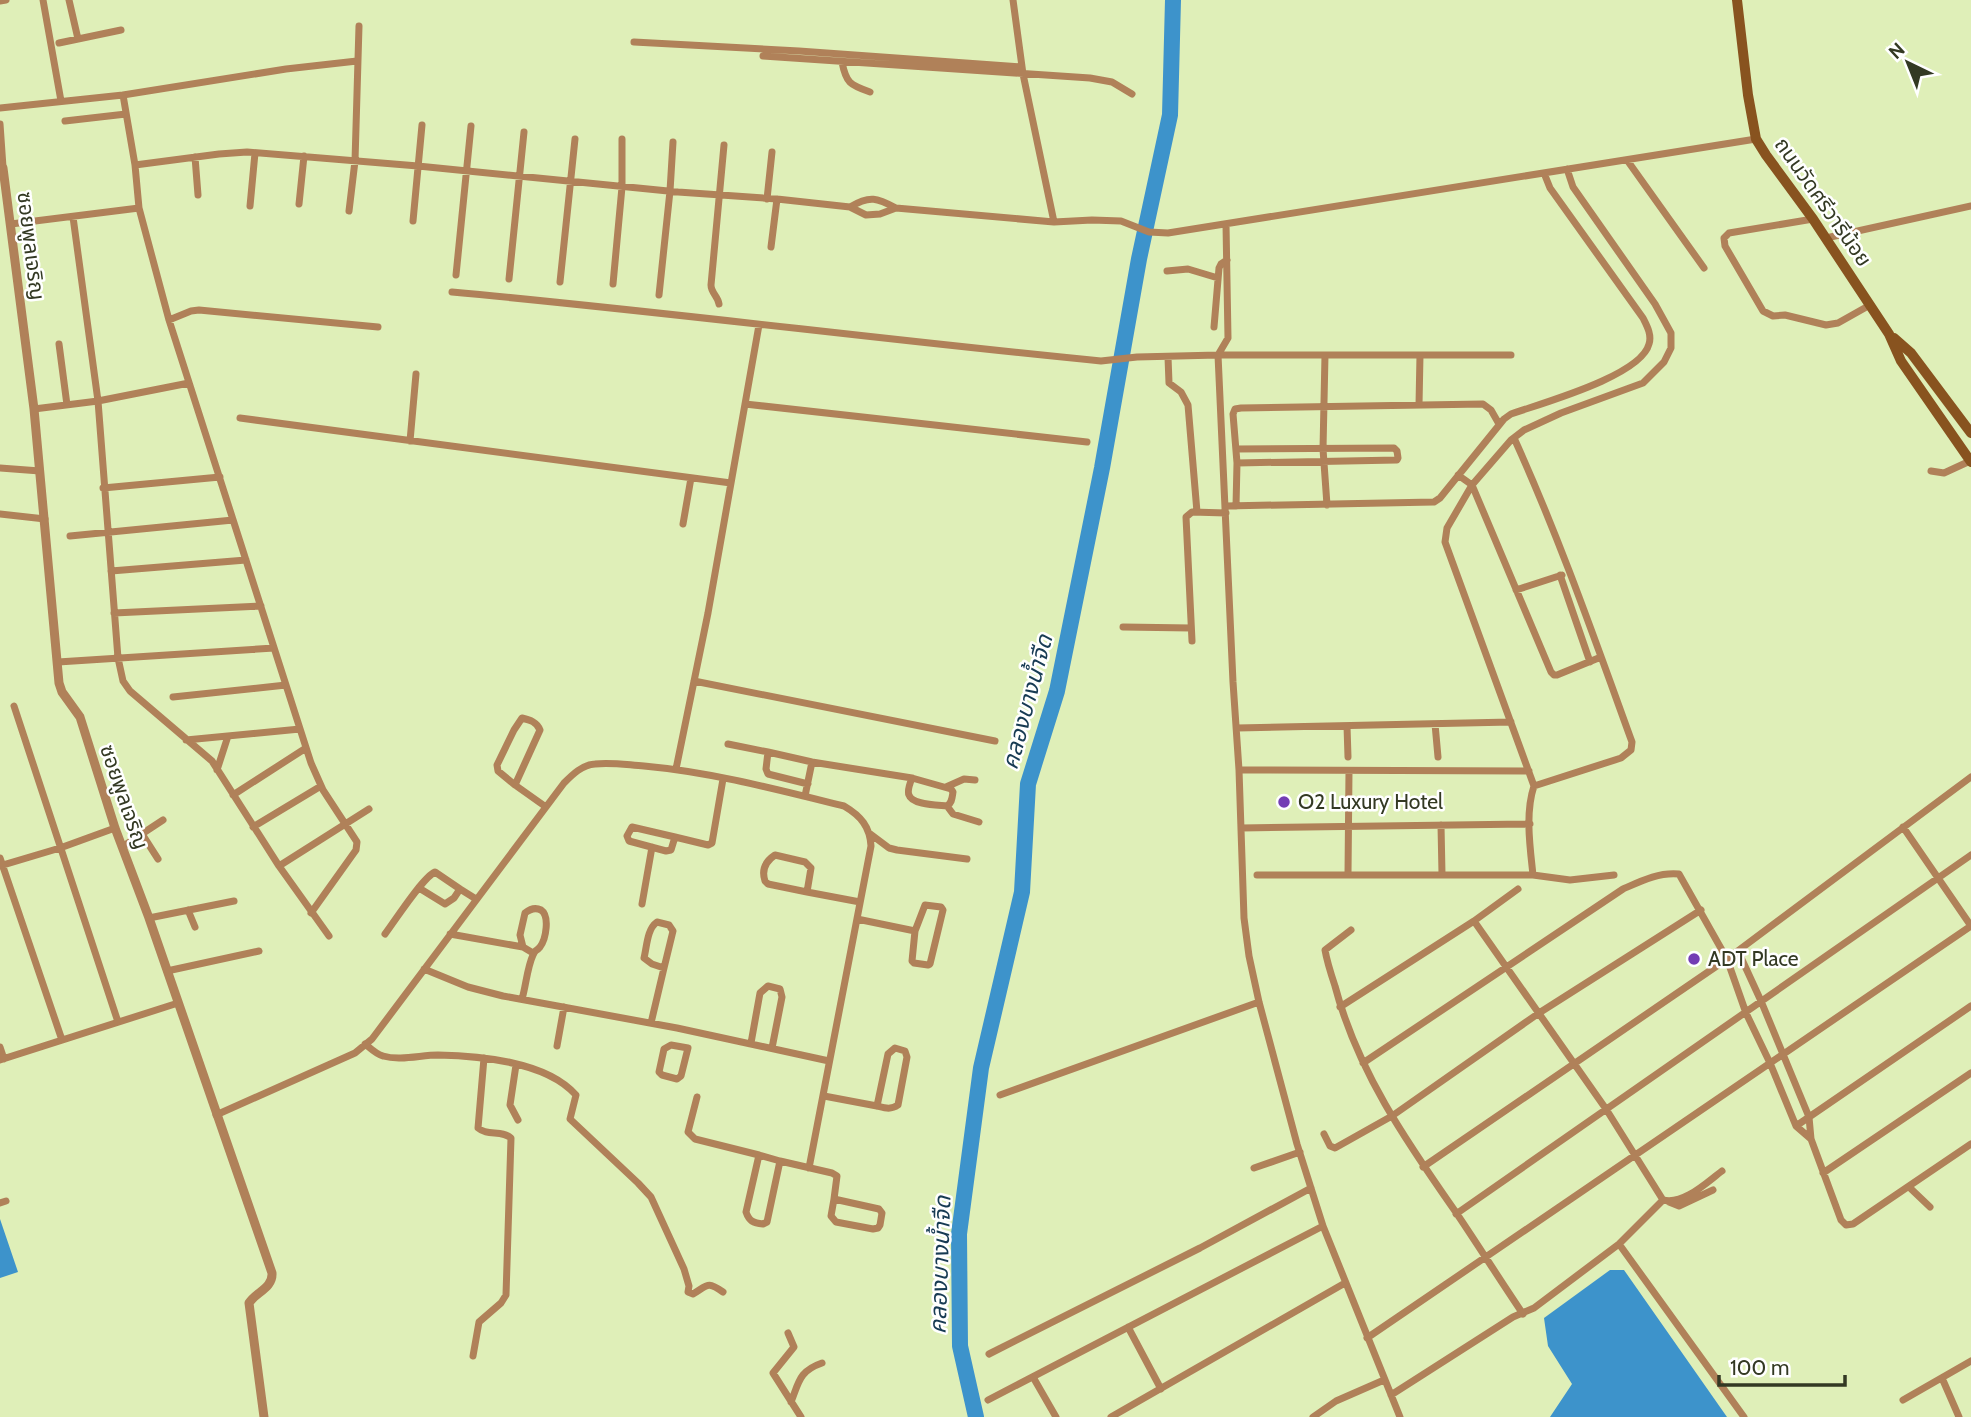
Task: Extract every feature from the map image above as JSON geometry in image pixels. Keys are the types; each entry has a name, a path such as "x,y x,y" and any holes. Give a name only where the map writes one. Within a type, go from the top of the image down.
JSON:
{"main road":[{"name":"ถนนวัดศรีวารีน้อย","path":"1737,0 1756,139 1889,334 1901,362 1969,456"},
{"name":"ถนนวัดศรีวารีน้อย","path":"1889,334 1911,353 1971,433"}],"street":[{"path":"0,1 6,0"},
{"path":"43,0 61,101"},
{"path":"69,0 78,39"},
{"path":"1013,0 1022,70 1054,222"},
{"path":"349,211 355,161 359,26"},
{"path":"58,43 121,30"},
{"path":"634,42 1022,70 1105,80 1132,94"},
{"path":"763,56 1022,70"},
{"path":"0,108 123,95 286,69 357,61"},
{"path":"842,62 849,83 870,92"},
{"path":"123,95 135,164 139,208 169,320 306,748 321,786 358,846 311,913"},
{"path":"65,121 126,114"},
{"path":"0,124 2,166"},
{"path":"413,221 422,125"},
{"path":"456,275 471,126"},
{"path":"509,279 524,132"},
{"path":"560,282 575,139"},
{"path":"613,284 622,139"},
{"path":"850,207 863,199 870,199 880,200 896,208 1054,222 1121,221 1149,232 1168,233 1756,139"},
{"path":"659,295 673,142"},
{"path":"719,304 711,285 724,145"},
{"path":"767,199 772,152"},
{"path":"135,164 219,154 255,153 850,207 858,212 874,215 896,208"},
{"path":"250,206 255,153"},
{"path":"299,204 304,156"},
{"path":"195,157 198,195"},
{"path":"1627,159 1704,268"},
{"name":"ซอยพูลเจริญ","path":"2,166 34,409 59,683 62,692 80,717 115,828 149,918 272,1273 270,1284 249,1303 264,1417"},
{"path":"1533,875 1530,799 1534,786 1445,542 1447,528 1472,485 1514,438 1524,430 1561,413 1643,383 1664,362 1669,352 1671,333 1655,304 1573,187 1567,169"},
{"path":"1192,641 1186,517 1192,512 1226,510 1237,506 1434,502 1499,424 1511,414 1610,378 1640,359 1647,351 1650,342 1643,318 1550,188 1544,173"},
{"path":"771,247 777,200"},
{"path":"1826,238 1971,206"},
{"path":"11,224 139,208"},
{"path":"73,217 97,401 118,658 123,681 130,691 206,755 329,936"},
{"path":"1813,219 1728,233 1724,238 1725,246 1767,314 1785,315 1826,325 1838,323 1870,305"},
{"path":"1226,224 1227,342 1218,354 1244,918 1249,956 1300,1152 1323,1226 1400,1417"},
{"path":"1214,327 1221,264 1227,260"},
{"path":"1167,271 1188,269 1219,278"},
{"path":"452,292 1101,361 1218,354 1511,355"},
{"path":"169,320 199,310 378,327"},
{"path":"676,769 759,325"},
{"path":"59,344 67,405"},
{"path":"1325,355 1323,449 1327,505"},
{"path":"1419,405 1420,355"},
{"path":"1168,357 1169,383 1181,392 1188,405 1197,512"},
{"path":"410,441 416,374"},
{"path":"1610,378 1618,393"},
{"path":"34,409 97,401 189,383"},
{"path":"745,404 1087,442"},
{"path":"1237,506 1233,414 1241,408 1483,404 1491,410 1499,424"},
{"path":"240,418 731,483"},
{"path":"1514,438 1570,572 1632,742 1631,751 1621,758 1534,786"},
{"path":"1236,449 1394,449 1397,450 1398,457 1397,460 1237,463"},
{"path":"1931,471 1944,473 1969,456"},
{"path":"0,468 40,471"},
{"path":"1458,475 1472,485 1553,675 1601,657"},
{"path":"103,488 220,477"},
{"path":"683,524 691,478"},
{"path":"0,514 45,519"},
{"path":"70,536 233,520"},
{"path":"111,571 246,560"},
{"path":"1516,590 1570,572"},
{"path":"1560,575 1590,662"},
{"path":"114,613 261,606"},
{"path":"1123,627 1191,628"},
{"path":"58,662 274,648"},
{"path":"694,681 995,741"},
{"path":"173,697 286,685"},
{"path":"14,706 118,1022"},
{"path":"515,785 540,730 535,722 522,718 503,751 498,771 515,785 546,807"},
{"path":"1237,728 1511,722"},
{"path":"1435,724 1438,757"},
{"path":"1347,726 1348,757"},
{"path":"186,740 300,729"},
{"path":"217,770 228,736"},
{"path":"728,744 812,762 912,778 946,787 953,792 947,806"},
{"path":"233,795 306,748"},
{"path":"768,752 768,774 808,784"},
{"path":"805,796 812,762"},
{"path":"216,1115 355,1053 372,1039 564,783 576,772 595,764 676,769 845,806 862,820 869,833 871,846 809,1168"},
{"path":"1239,770 1529,771"},
{"path":"1348,874 1349,771"},
{"path":"1423,1167 1727,959 1971,777"},
{"path":"912,778 908,792 913,800 947,806 953,814 979,822"},
{"path":"675,837 669,851 629,841 627,835 634,827 708,845 712,843 715,838 723,779"},
{"path":"946,787 964,779 975,780"},
{"path":"253,827 321,786"},
{"path":"279,866 369,809"},
{"path":"122,847 163,820"},
{"path":"1241,828 1530,824"},
{"path":"1441,825 1442,874"},
{"path":"1367,1338 1971,926 1903,827"},
{"path":"62,1040 1,863 60,848 115,828"},
{"path":"869,833 889,848 967,859"},
{"path":"142,834 158,859"},
{"path":"642,904 652,847"},
{"path":"807,892 811,868 808,865 775,855 768,860 764,869 765,881 768,884 807,892 860,902"},
{"path":"1456,1214 1971,855"},
{"path":"385,934 430,873 435,872 476,900"},
{"path":"1363,1063 1623,889 1668,873 1679,874 1727,959 1746,1013 1796,1126 1811,1139"},
{"path":"1257,875 1533,875 1570,880 1614,875"},
{"path":"419,888 445,904 454,898 460,889"},
{"path":"1340,1007 1474,921 1518,889"},
{"path":"149,918 234,901"},
{"path":"925,905 943,908 928,965 912,961 915,931 925,905"},
{"path":"188,910 195,927"},
{"path":"522,999 533,953 543,944 547,916 540,910 528,910 525,913 520,935 523,947"},
{"path":"1324,1134 1330,1146 1335,1148 1392,1116 1539,1013 1701,910"},
{"path":"857,919 915,931"},
{"path":"1474,921 1574,1063 1666,1201 1679,1206 1713,1190"},
{"path":"651,1023 673,931 669,925 657,922 650,929 644,958 663,968"},
{"path":"1351,930 1325,950 1340,1007 1363,1063 1423,1167 1523,1314"},
{"path":"450,934 523,947 533,953"},
{"path":"167,971 259,951"},
{"path":"1738,951 1809,1117 1811,1139 1841,1220 1846,1225 1853,1224 1971,1144"},
{"path":"424,969 468,987 829,1061"},
{"path":"751,1043 760,993 768,986 780,989 782,997 772,1048"},
{"path":"1000,1095 1259,1002"},
{"path":"0,1046 2,1059 178,1003"},
{"path":"1796,1126 1971,1006"},
{"path":"557,1046 564,1007"},
{"path":"688,1048 666,1046 661,1055 659,1072 677,1079 681,1076 694,1032"},
{"path":"365,1044 383,1056 484,1058 529,1067 554,1077 576,1095 569,1119 651,1197 684,1269 688,1292 693,1294 707,1284 712,1284 723,1292"},
{"path":"824,1096 887,1108 894,1108 898,1105 906,1057 901,1049 895,1048 888,1054 877,1106"},
{"path":"473,1356 479,1322 506,1295 510,1207 511,1138 478,1128 484,1058"},
{"path":"516,1065 510,1105 518,1120"},
{"path":"1823,1173 1971,1073"},
{"path":"697,1097 688,1132 690,1136 837,1176 831,1216 836,1222 878,1228 882,1213 879,1209 834,1199"},
{"path":"1254,1168 1300,1152"},
{"path":"759,1155 746,1212 748,1219 757,1223 767,1222 780,1161"},
{"path":"1391,1395 1513,1317 1534,1308 1619,1244 1666,1201 1684,1197 1722,1171"},
{"path":"1909,1187 1930,1207"},
{"path":"989,1354 1200,1248 1311,1188"},
{"path":"988,1400 1323,1226"},
{"path":"1619,1244 1744,1417"},
{"path":"1111,1417 1345,1283"},
{"path":"1128,1327 1161,1389"},
{"path":"788,1333 794,1347 773,1373 802,1417"},
{"path":"1903,1400 1971,1362"},
{"path":"791,1402 803,1374 822,1363"},
{"path":"1033,1377 1056,1417"},
{"path":"1942,1378 1959,1417"},
{"path":"1313,1417 1336,1401 1384,1380"}],"water":[{"path":"0,1219 18,1272 0,1278"},
{"path":"1610,1270 1624,1270 1727,1417 1550,1417 1572,1384 1548,1346 1544,1318"}],"waterway":[{"name":"คลองบางน้ำจืด","path":"976,1417 960,1346 959,1234 981,1068 1022,892 1028,784 1057,691 1102,468 1139,259 1170,115 1173,0"}],"place":[{"name":"O2 Luxury Hotel","path":"1284,802"},
{"name":"ADT Place","path":"1694,959"}]}
